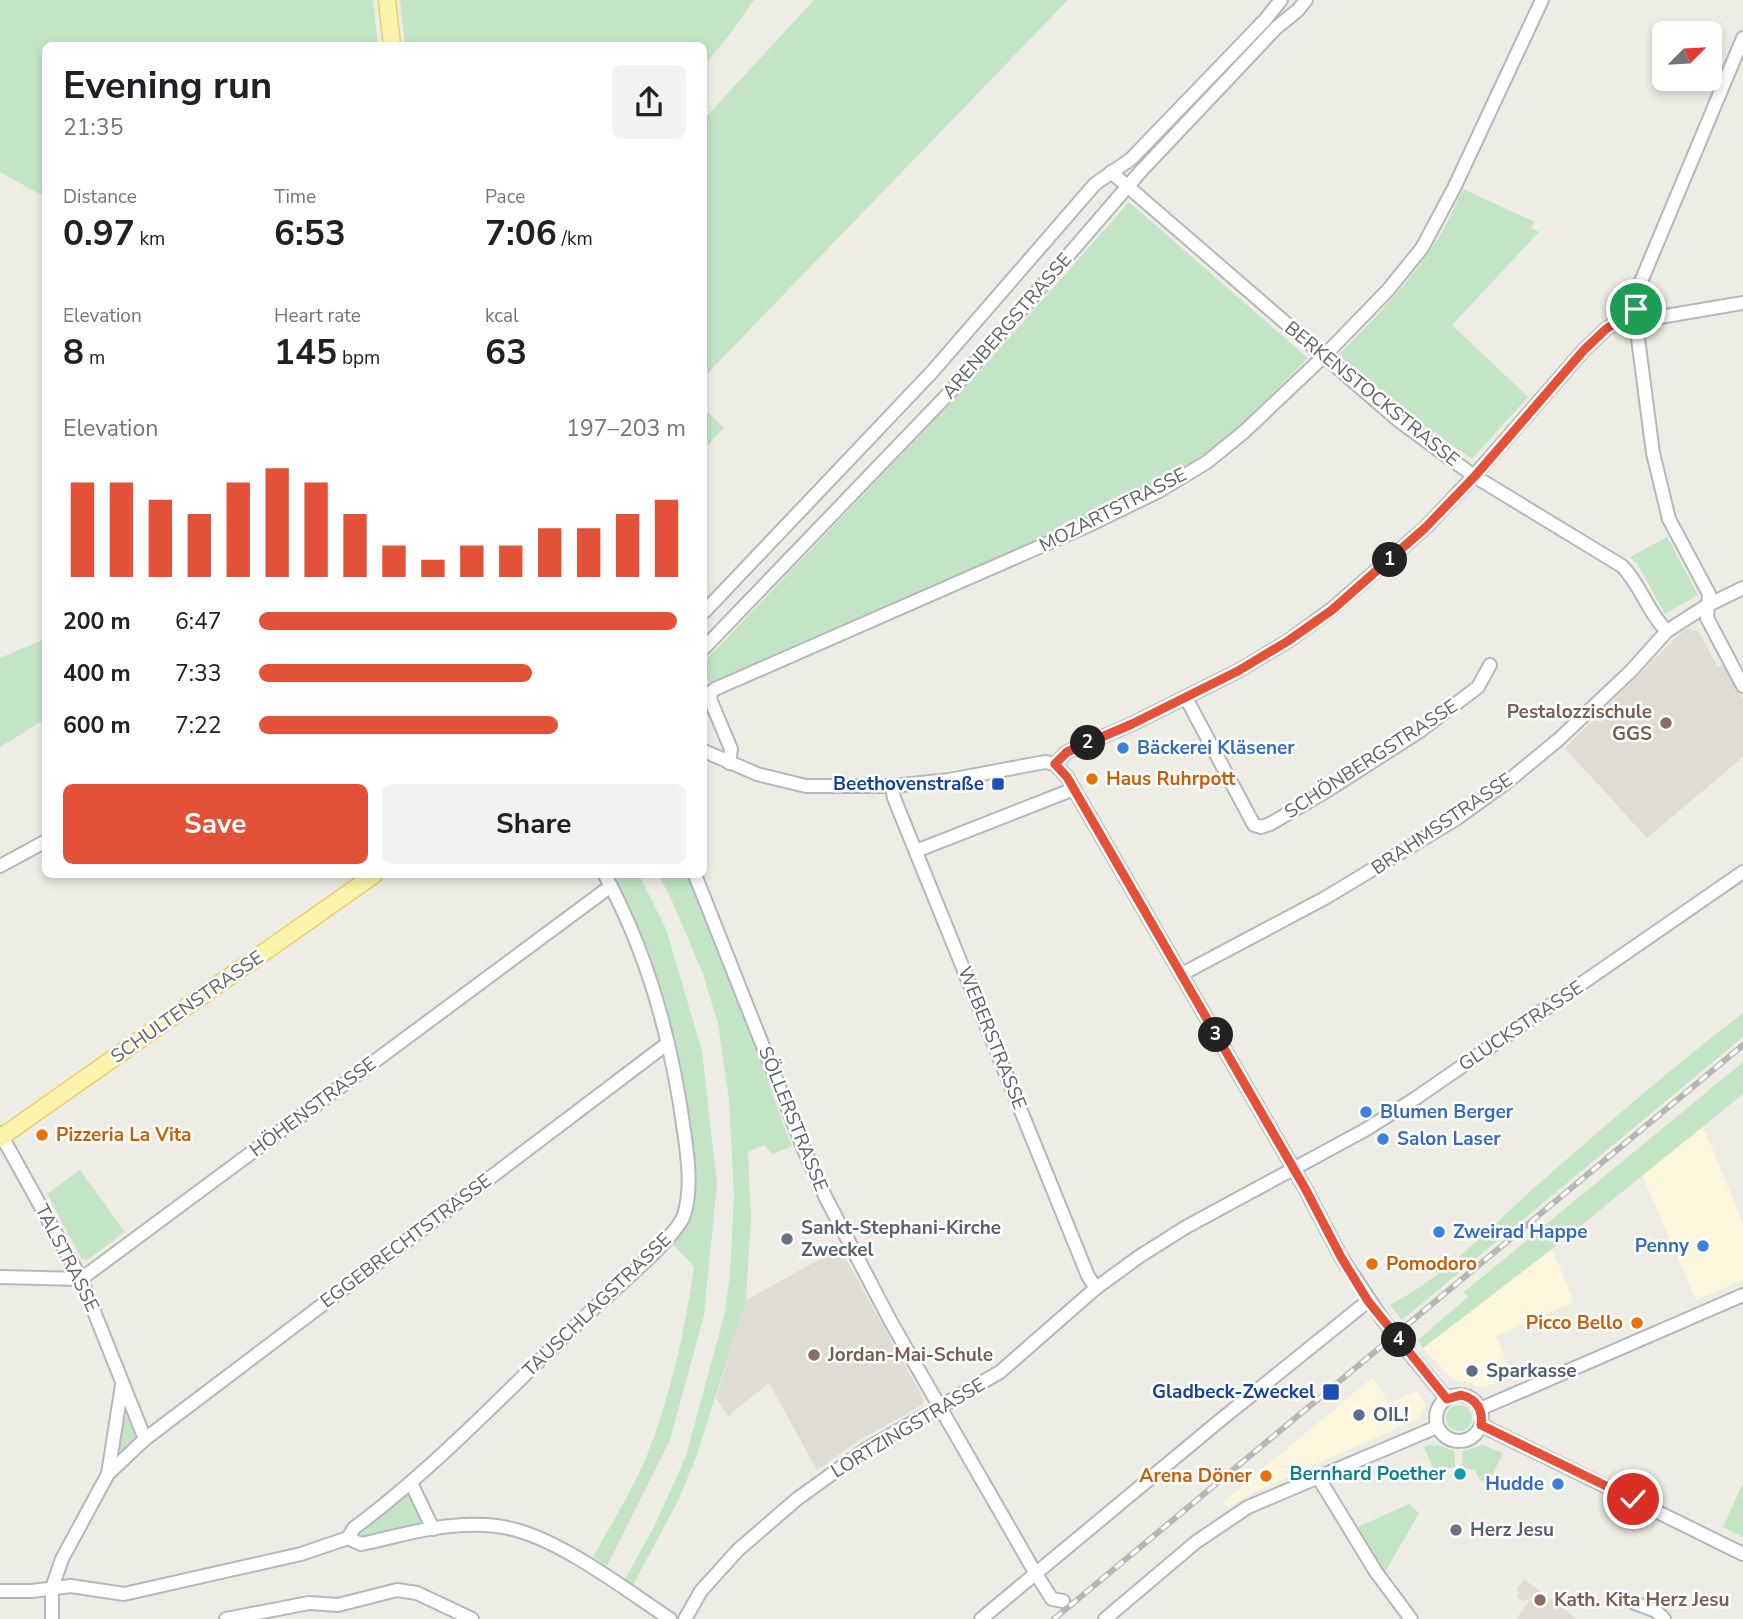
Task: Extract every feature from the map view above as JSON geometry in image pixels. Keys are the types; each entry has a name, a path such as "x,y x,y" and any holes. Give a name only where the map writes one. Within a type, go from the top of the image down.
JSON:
{"main road":[{"path":"387,0 392,42"},
{"name":"SCHULTENSTRASSE","path":"1,1136 370,878"}],"street":[{"name":"ARENBERGSTRASSE","path":"707,608 932,372 1095,184 1130,159 1265,20 1281,0"},
{"name":"ARENBERGSTRASSE","path":"707,645 952,390 1127,187 1276,28 1306,0"},
{"name":"MOZARTSTRASSE","path":"729,763 731,749 710,699 711,692 715,689 1062,538 1159,491 1207,462 1245,431 1388,290 1422,248 1453,190 1542,0"},
{"path":"1636,309 1640,284 1743,38"},
{"name":"BERKENSTOCKSTRASSE","path":"1111,172 1398,420 1475,476 1622,566 1633,576 1659,624 1667,631"},
{"path":"1648,319 1743,303"},
{"path":"1636,309 1644,311 1648,319 1645,327 1637,331 1629,328 1626,320 1628,312 1636,309"},
{"path":"1055,764 1067,752 1186,698 1288,641 1332,610 1425,528 1475,476 1584,350 1606,329 1626,320"},
{"path":"1637,331 1653,453 1669,519 1709,594 1707,618 1743,686"},
{"name":"BRAHMSSTRASSE","path":"1182,974 1325,898 1456,819 1558,740 1631,671 1667,631 1706,606 1743,588"},
{"name":"SCHÖNBERGSTRASSE","path":"1186,698 1254,824 1261,827 1328,790 1420,731 1478,687 1490,665"},
{"path":"707,752 773,779 806,786 892,786 949,780 1045,762 1055,764 1074,789 1182,974 1368,1301 1447,1399"},
{"name":"WEBERSTRASSE","path":"892,786 894,798 1088,1276 1096,1288"},
{"path":"916,852 1074,789"},
{"path":"0,866 42,843"},
{"name":"GLUCKSTRASSE","path":"1292,1168 1365,1130 1416,1098 1743,872"},
{"name":"SÖLLERSTRASSE","path":"696,878 805,1152 826,1198 891,1322 1036,1574 1052,1599 1063,1601"},
{"name":"TAUSCHLAGSTRASSE","path":"0,1591 71,1586 124,1594 301,1554 348,1538 354,1528 411,1483 680,1224 688,1197 686,1148 668,1043 653,986 633,932 608,881"},
{"name":"HÖHENSTRASSE","path":"81,1279 608,881"},
{"name":"EGGEBRECHTSTRASSE","path":"145,1439 668,1043"},
{"name":"TALSTRASSE","path":"1,1136 81,1279 145,1439"},
{"name":"LORTZINGSTRASSE","path":"685,1619 701,1591 738,1550 797,1499 865,1450 1000,1372 1096,1288 1140,1256 1292,1168"},
{"path":"0,1277 81,1279"},
{"path":"1480,1409 1743,1295"},
{"path":"981,1619 1368,1301"},
{"path":"108,1474 123,1383"},
{"path":"1453,1396 1467,1396 1480,1409 1481,1425 1472,1437 1461,1442 1447,1438 1437,1427 1437,1410 1453,1396"},
{"path":"1481,1425 1743,1554"},
{"path":"1105,1619 1196,1542 1248,1507 1437,1427"},
{"path":"52,1619 52,1588 62,1559 108,1474 145,1439"},
{"path":"1318,1477 1376,1572 1411,1619"},
{"path":"411,1483 432,1529"},
{"name":"TAUSCHLAGSTRASSE","path":"348,1538 361,1544 450,1526 484,1525 514,1529 541,1538 670,1619"},
{"path":"226,1619 309,1603 338,1605 397,1590 417,1593 472,1619"},
{"path":"1632,1602 1656,1611 1664,1619"}],"shaded area":[{"name":"Pestalozzischule GGS","path":"1688,629 1698,631 1718,667 1724,664 1743,699 1743,757 1647,838 1565,748"},
{"path":"1703,1127 1743,1223 1743,1280 1696,1300 1642,1175"},
{"name":"Jordan-Mai-Schule","path":"840,1248 924,1400 922,1405 861,1439 817,1470 769,1383 728,1416 716,1398 746,1300"},
{"path":"1552,1249 1574,1302 1496,1336 1512,1375 1482,1388 1453,1380 1423,1348"},
{"path":"1372,1378 1381,1389 1387,1404 1418,1391 1425,1404 1419,1418 1252,1493 1228,1507 1223,1502"},
{"name":"Kath. Kita Herz Jesu","path":"1524,1579 1577,1619 1516,1619 1529,1601 1527,1599 1524,1602 1517,1597 1519,1593 1516,1590"}],"green space":[{"path":"0,0 373,0 378,42 42,42 42,195 0,172"},
{"path":"400,0 754,0 707,61 707,42 405,42"},
{"path":"814,0 1068,0 707,374 707,116"},
{"path":"1463,189 1535,222 1531,228 1539,232 1452,325 1528,397 1472,459 1406,413 1338,355 1416,270 1442,232"},
{"path":"1129,202 1308,358 1217,444 1183,469 1140,493 950,582 712,685 707,679 707,659 964,389"},
{"path":"707,411 724,428 707,446"},
{"path":"1667,537 1698,595 1665,614 1638,565 1630,557"},
{"path":"42,640 42,721 0,747 0,658"},
{"path":"613,878 640,878 666,929 702,1051 717,1184 704,1315 670,1440 607,1566 593,1557 636,1480 664,1408 686,1315 694,1267 673,1244 689,1221 694,1193 692,1155 680,1068 653,970"},
{"path":"660,878 689,878 792,1146 772,1154 764,1145 748,1152 751,1218 746,1300 697,1455 678,1501 633,1585 625,1579 654,1527 686,1456 725,1312 730,1273 734,1196 729,1100 718,1024 703,974"},
{"path":"1743,1013 1743,1037 1402,1320 1390,1305 1429,1281 1611,1121"},
{"path":"1743,1062 1743,1094 1552,1249 1423,1348 1418,1340 1468,1297 1464,1292"},
{"path":"80,1170 125,1232 87,1260 81,1258 47,1194"},
{"path":"1459,1405 1468,1409 1472,1418 1468,1427 1459,1431 1450,1427 1446,1418 1450,1409"},
{"path":"125,1417 130,1418 136,1434 133,1443 125,1451 121,1451 119,1449"},
{"path":"1429,1445 1455,1451 1455,1467 1440,1471 1433,1482 1425,1476 1434,1470 1424,1447"},
{"path":"1483,1445 1503,1453 1488,1484 1480,1480 1475,1470 1462,1468 1463,1451"},
{"path":"1743,1483 1743,1537 1723,1527"},
{"path":"406,1494 412,1496 423,1520 421,1525 362,1538 359,1535 359,1530"},
{"path":"1409,1504 1419,1513 1385,1572 1358,1527"}],"railway":[{"path":"1054,1619 1743,1045"}],"place":[{"name":"Pestalozzischule GGS","path":"1666,723"},
{"name":"Bäckerei Kläsener","path":"1123,748"},
{"name":"Haus Ruhrpott","path":"1092,779"},
{"name":"Beethovenstraße","path":"998,784"},
{"name":"Blumen Berger","path":"1366,1112"},
{"name":"Pizzeria La Vita","path":"42,1135"},
{"name":"Salon Laser","path":"1383,1139"},
{"name":"Zweirad Happe","path":"1439,1232"},
{"name":"Sankt-Stephani-Kirche Zweckel","path":"787,1239"},
{"name":"Penny","path":"1703,1246"},
{"name":"Pomodoro","path":"1372,1264"},
{"name":"Picco Bello","path":"1637,1323"},
{"name":"Jordan-Mai-Schule","path":"814,1355"},
{"name":"Sparkasse","path":"1472,1371"},
{"name":"Gladbeck-Zweckel","path":"1331,1392"},
{"name":"OIL!","path":"1359,1415"},
{"name":"Bernhard Poether","path":"1460,1474"},
{"name":"Arena Döner","path":"1266,1476"},
{"name":"Hudde","path":"1558,1484"},
{"name":"Herz Jesu","path":"1456,1530"},
{"name":"Kath. Kita Herz Jesu","path":"1540,1600"}],"route":[{"path":"1633,1499 1481,1425 1482,1413 1472,1399 1461,1395 1447,1399 1374,1309 1341,1257 1306,1190 1067,777 1055,764 1067,752 1132,724 1238,671 1332,610 1425,528 1475,476 1584,350 1606,329 1626,320 1628,312 1636,309"}]}
